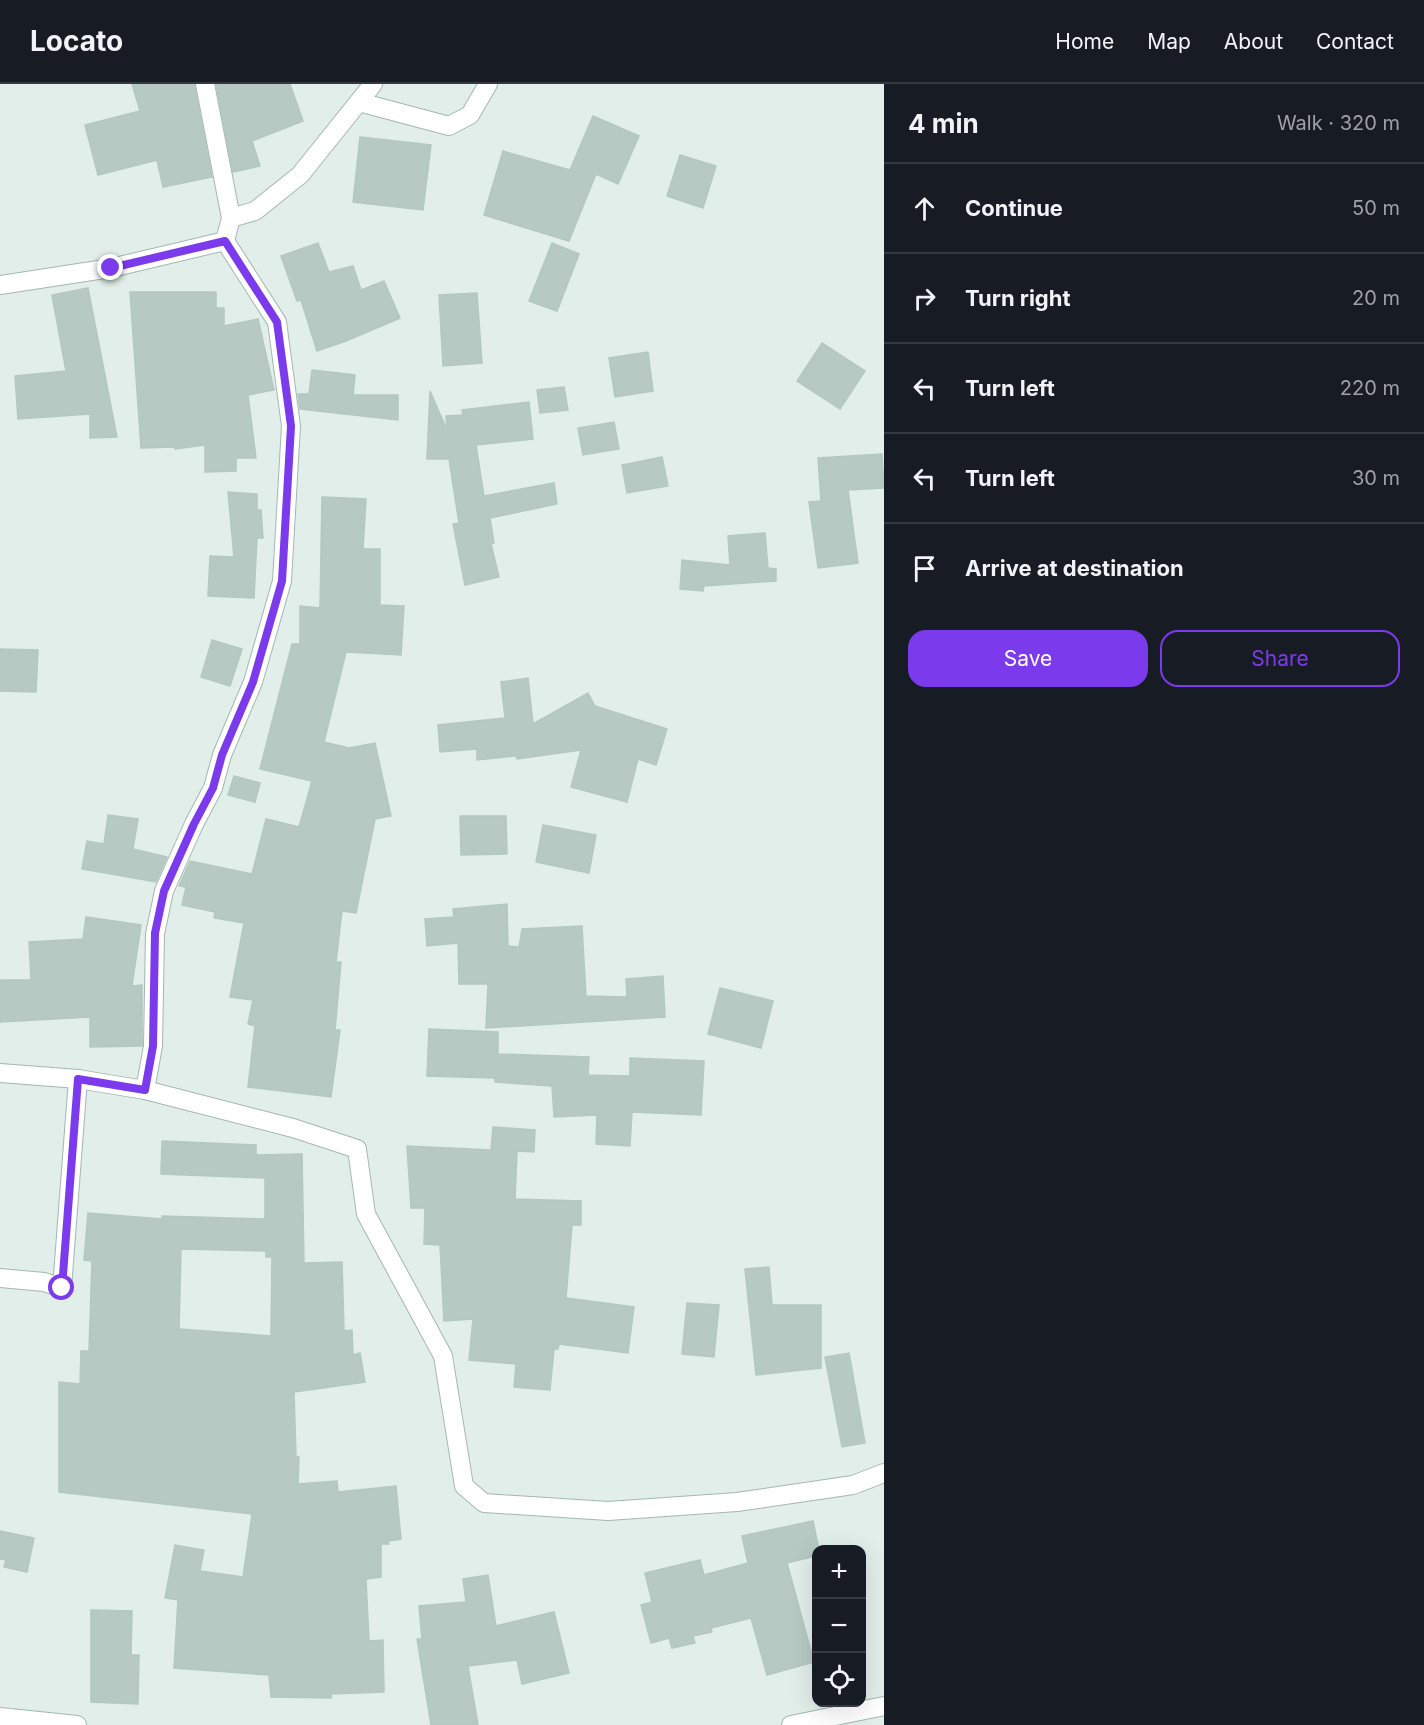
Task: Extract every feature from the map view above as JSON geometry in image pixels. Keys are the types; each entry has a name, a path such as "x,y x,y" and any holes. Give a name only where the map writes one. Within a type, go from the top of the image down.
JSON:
{"street":[{"path":"145,1090 153,1046 155,933 164,891 213,788 222,755 253,682 282,581 291,426 277,322 225,241 231,218 206,84"},
{"path":"231,218 255,211 300,175 374,84"},
{"path":"358,102 450,126 470,115 488,84"},
{"path":"0,285 111,268 225,241"},
{"path":"0,1073 78,1079 145,1090 293,1128 357,1149 366,1214 443,1356 464,1486 484,1503 608,1511 725,1503 853,1485 884,1473"},
{"path":"0,1278 44,1282 62,1288 78,1079"},
{"path":"791,1725 884,1706"},
{"path":"0,1717 77,1725"}],"building":[{"path":"132,84 194,84 212,177 163,187 157,160 98,175 85,125 140,111"},
{"path":"216,84 290,84 303,121 252,141 260,166 233,172"},
{"path":"593,116 639,136 618,184 596,174 569,241 484,215 503,151 570,170"},
{"path":"360,137 431,145 423,210 353,202"},
{"path":"680,155 716,166 703,208 667,196"},
{"path":"318,243 329,272 353,266 361,290 384,281 400,318 317,351 301,300 297,301 281,256"},
{"path":"552,243 579,254 557,311 529,301"},
{"path":"88,288 117,437 90,438 90,414 18,419 15,376 66,371 52,295"},
{"path":"130,292 216,292 216,308 224,308 224,326 258,319 274,390 248,395 256,458 236,458 236,471 205,472 205,445 175,449 174,447 141,448"},
{"path":"477,293 482,363 443,366 439,295"},
{"path":"822,343 865,371 840,409 797,381"},
{"path":"648,352 653,391 615,397 609,358"},
{"path":"312,370 355,375 353,395 398,395 398,420 300,409 298,394 309,394"},
{"path":"564,387 568,410 540,413 537,390"},
{"path":"430,391 447,430 446,416 463,415 462,410 529,402 533,439 476,445 484,496 554,483 557,504 490,518 494,543 491,544 499,577 465,585 453,524 459,523 449,459 427,459"},
{"path":"614,422 619,449 583,455 578,428"},
{"path":"882,454 884,488 848,490 858,563 818,568 809,502 821,501 818,458"},
{"path":"662,457 668,486 627,493 622,465"},
{"path":"228,492 257,494 257,510 261,510 263,538 257,538 254,598 208,596 210,556 234,557"},
{"path":"322,497 366,499 363,549 380,549 380,605 404,606 401,655 346,652 324,742 349,748 375,743 391,816 375,819 356,913 342,911 336,962 341,962 335,1030 340,1030 331,1097 248,1087 255,1026 248,1024 253,1000 230,997 244,923 214,918 215,912 182,905 186,887 179,886 190,861 252,874 266,819 299,827 312,781 260,769 292,644 300,644 300,606 320,608"},
{"path":"765,533 768,568 776,569 776,581 704,586 703,591 680,589 682,560 730,565 728,536"},
{"path":"212,640 242,649 230,686 201,677"},
{"path":"0,649 38,650 36,692 0,691"},
{"path":"528,678 533,724 588,693 595,706 667,729 656,765 638,759 627,802 571,787 581,750 517,759 516,756 477,760 477,749 440,752 438,725 505,718 501,682"},
{"path":"234,776 260,783 255,802 228,795"},
{"path":"108,815 138,819 133,849 167,857 156,882 82,869 87,841 104,844"},
{"path":"460,816 506,816 507,854 461,855"},
{"path":"543,825 596,835 589,873 536,862"},
{"path":"507,904 508,946 519,947 522,929 582,926 586,996 627,997 626,979 663,976 665,1017 486,1028 488,984 459,984 458,943 427,946 425,919 454,917 453,909"},
{"path":"86,917 141,925 132,986 142,985 142,1046 90,1047 90,1017 0,1022 0,980 31,980 29,942 83,939"},
{"path":"720,988 773,1001 761,1048 708,1034"},
{"path":"429,1029 498,1032 498,1054 589,1057 588,1075 630,1076 630,1058 704,1061 701,1115 632,1112 630,1146 596,1144 597,1115 554,1117 552,1086 495,1082 495,1078 427,1076"},
{"path":"493,1127 535,1130 534,1152 517,1151 515,1199 581,1201 581,1225 572,1225 566,1298 634,1307 628,1353 559,1344 558,1349 554,1349 550,1390 514,1387 516,1364 469,1360 473,1319 444,1321 440,1245 424,1244 425,1208 411,1208 407,1146 491,1150"},
{"path":"162,1141 256,1145 256,1155 302,1154 304,1263 342,1262 344,1331 352,1330 353,1355 360,1353 365,1382 294,1392 296,1457 299,1457 298,1484 337,1481 338,1492 396,1486 401,1539 388,1541 389,1544 381,1544 381,1577 366,1579 369,1641 383,1640 384,1692 331,1694 331,1698 271,1697 269,1675 174,1668 178,1600 165,1598 175,1545 204,1550 200,1571 243,1577 252,1514 59,1492 59,1382 80,1384 81,1351 89,1351 92,1261 84,1260 88,1213 162,1219 162,1216 265,1219 265,1178 161,1174","holes":["181,1249 266,1251 266,1257 272,1257 271,1336 179,1329"]},
{"path":"769,1267 772,1305 821,1305 821,1368 756,1375 745,1269"},
{"path":"687,1303 719,1305 714,1357 682,1354"},
{"path":"849,1353 865,1443 842,1447 825,1357"},
{"path":"813,1521 818,1545 812,1545 812,1557 787,1563 812,1655 812,1663 767,1675 751,1618 711,1628 712,1632 693,1636 695,1643 672,1648 669,1638 651,1643 641,1605 652,1602 645,1573 700,1560 704,1575 748,1563 742,1536"},
{"path":"0,1531 34,1538 27,1572 4,1567 6,1560 0,1559"},
{"path":"488,1575 496,1626 554,1612 569,1673 522,1684 517,1660 468,1666 478,1725 431,1725 417,1639 422,1639 419,1606 466,1602 463,1579"},
{"path":"91,1610 132,1611 131,1655 139,1655 138,1704 91,1702"}],"route":[{"path":"62,1288 78,1079 145,1090 153,1046 155,933 164,891 213,788 222,755 253,682 282,581 291,426 277,322 225,241 111,268"}]}
